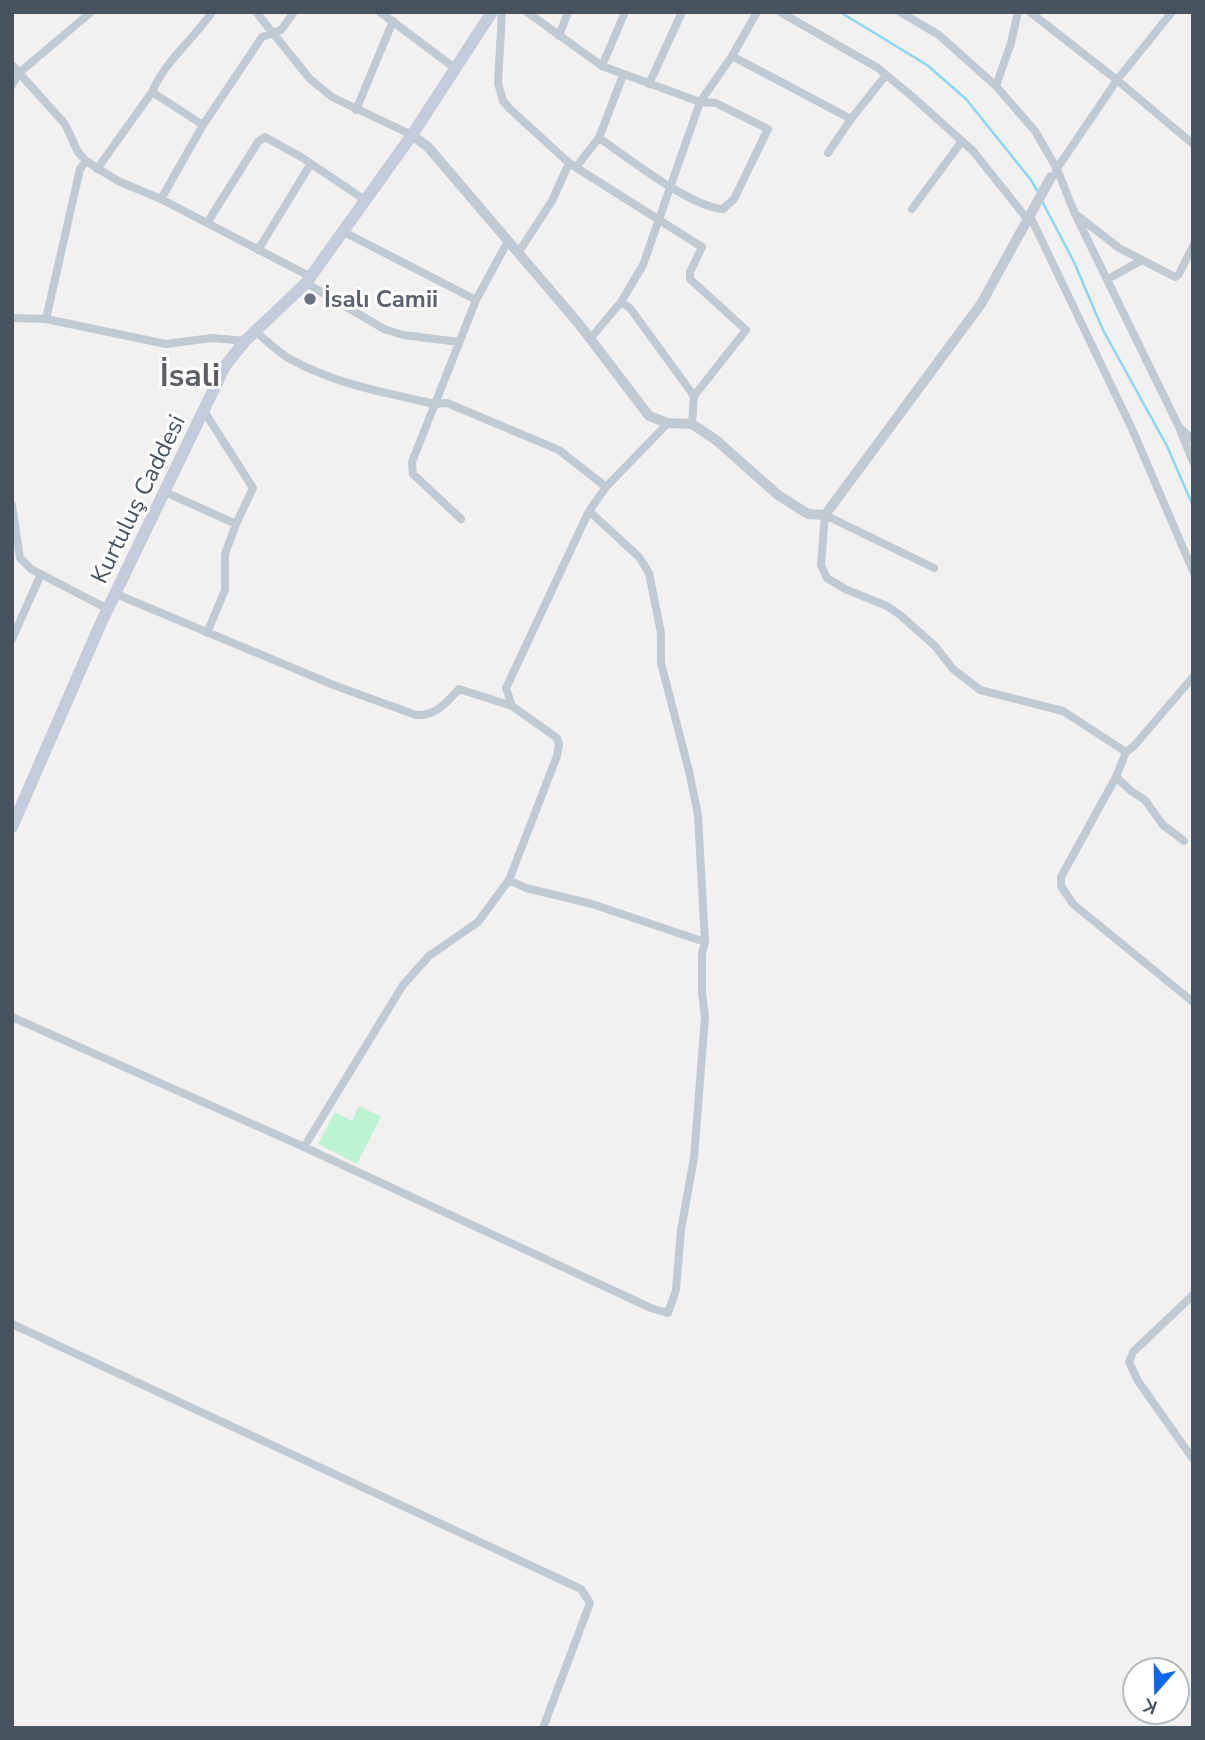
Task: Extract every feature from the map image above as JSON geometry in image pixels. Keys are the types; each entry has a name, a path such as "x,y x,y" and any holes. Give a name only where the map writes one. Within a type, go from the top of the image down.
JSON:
{"main road":[{"name":"Kurtuluş Caddesi","path":"12,827 108,609 225,366 245,341 309,280 411,135 492,12"}],"street":[{"path":"12,85 19,73 91,12"},
{"path":"97,169 152,92 168,64 200,30 212,12"},
{"path":"256,12 310,79 332,97 411,135 428,147 590,339 649,416 668,423 692,424 716,440 778,495 808,514 825,515 934,568"},
{"path":"161,199 203,125 262,37 281,30 294,12"},
{"path":"380,12 456,69"},
{"path":"502,12 498,83 503,101 573,165 702,247 690,272 690,279 746,330 694,396 692,424"},
{"path":"527,12 602,66 700,102 716,103 768,129 734,200 723,209 714,209 669,187 599,138"},
{"path":"559,36 568,12"},
{"path":"602,66 625,12"},
{"path":"649,84 682,12"},
{"path":"590,339 621,302 643,265 700,102 732,56 757,12"},
{"path":"780,12 886,75 973,151 1030,215 1133,430 1193,571"},
{"path":"996,86 1011,43 1018,12"},
{"path":"1030,12 1193,144"},
{"path":"1126,752 1063,711 980,690 961,676 935,646 901,615 827,578 821,565 825,515 981,304 1054,173 1117,80 1172,12"},
{"path":"904,13 939,35 996,86 1035,131 1179,427 1193,462"},
{"path":"356,110 393,21"},
{"path":"732,56 851,119"},
{"path":"12,65 65,124 78,152 97,169 258,250 384,329 403,335 459,342"},
{"path":"518,253 573,165 599,138 623,75"},
{"path":"828,153 886,75"},
{"path":"152,92 203,125"},
{"path":"206,223 258,142 265,137 365,200"},
{"path":"912,209 962,141"},
{"path":"46,319 80,169 86,161"},
{"path":"258,250 310,165"},
{"path":"1075,214 1119,248 1175,277 1193,246"},
{"path":"342,231 476,300"},
{"path":"461,519 413,474 412,462 476,300 508,241"},
{"path":"1108,279 1142,260"},
{"path":"621,302 630,308 694,396"},
{"path":"12,318 46,319 166,344 212,338 245,341"},
{"path":"256,332 287,358 315,371 356,386 435,404 447,404 559,450 606,487"},
{"path":"204,411 253,488 225,554 225,590 207,633"},
{"path":"512,706 506,688 589,511 606,487 668,423"},
{"path":"1179,427 1193,440"},
{"path":"165,492 236,524"},
{"path":"12,505 20,558 31,569 108,609"},
{"path":"12,1017 668,1313 676,1290 681,1230 694,1158 705,1017 702,954 705,942 698,815 661,663 661,633 649,573 639,557 589,511"},
{"path":"12,639 41,574"},
{"path":"116,594 207,633 416,715 434,713 459,689 512,706 557,738 557,756 509,880 478,922 429,956 403,985 304,1147"},
{"path":"1193,677 1126,752 1116,777 1061,877 1061,886 1073,904 1193,1002"},
{"path":"1116,777 1144,800 1163,825 1184,841"},
{"path":"509,880 526,888 592,904 705,942"},
{"path":"1193,1295 1133,1352 1129,1362 1138,1381 1193,1459"},
{"path":"12,1324 581,1589 590,1603 543,1728"}],"green space":[{"path":"359,1106 381,1117 357,1164 318,1144 335,1112 352,1121"}],"waterway":[{"path":"840,12 927,65 966,99 1038,192"},
{"path":"1042,201 1074,262 1103,330 1167,446 1193,506"}],"place":[{"name":"İsalı Camii","path":"310,299"}],"district":[{"name":"İsali","path":"190,375"}]}
